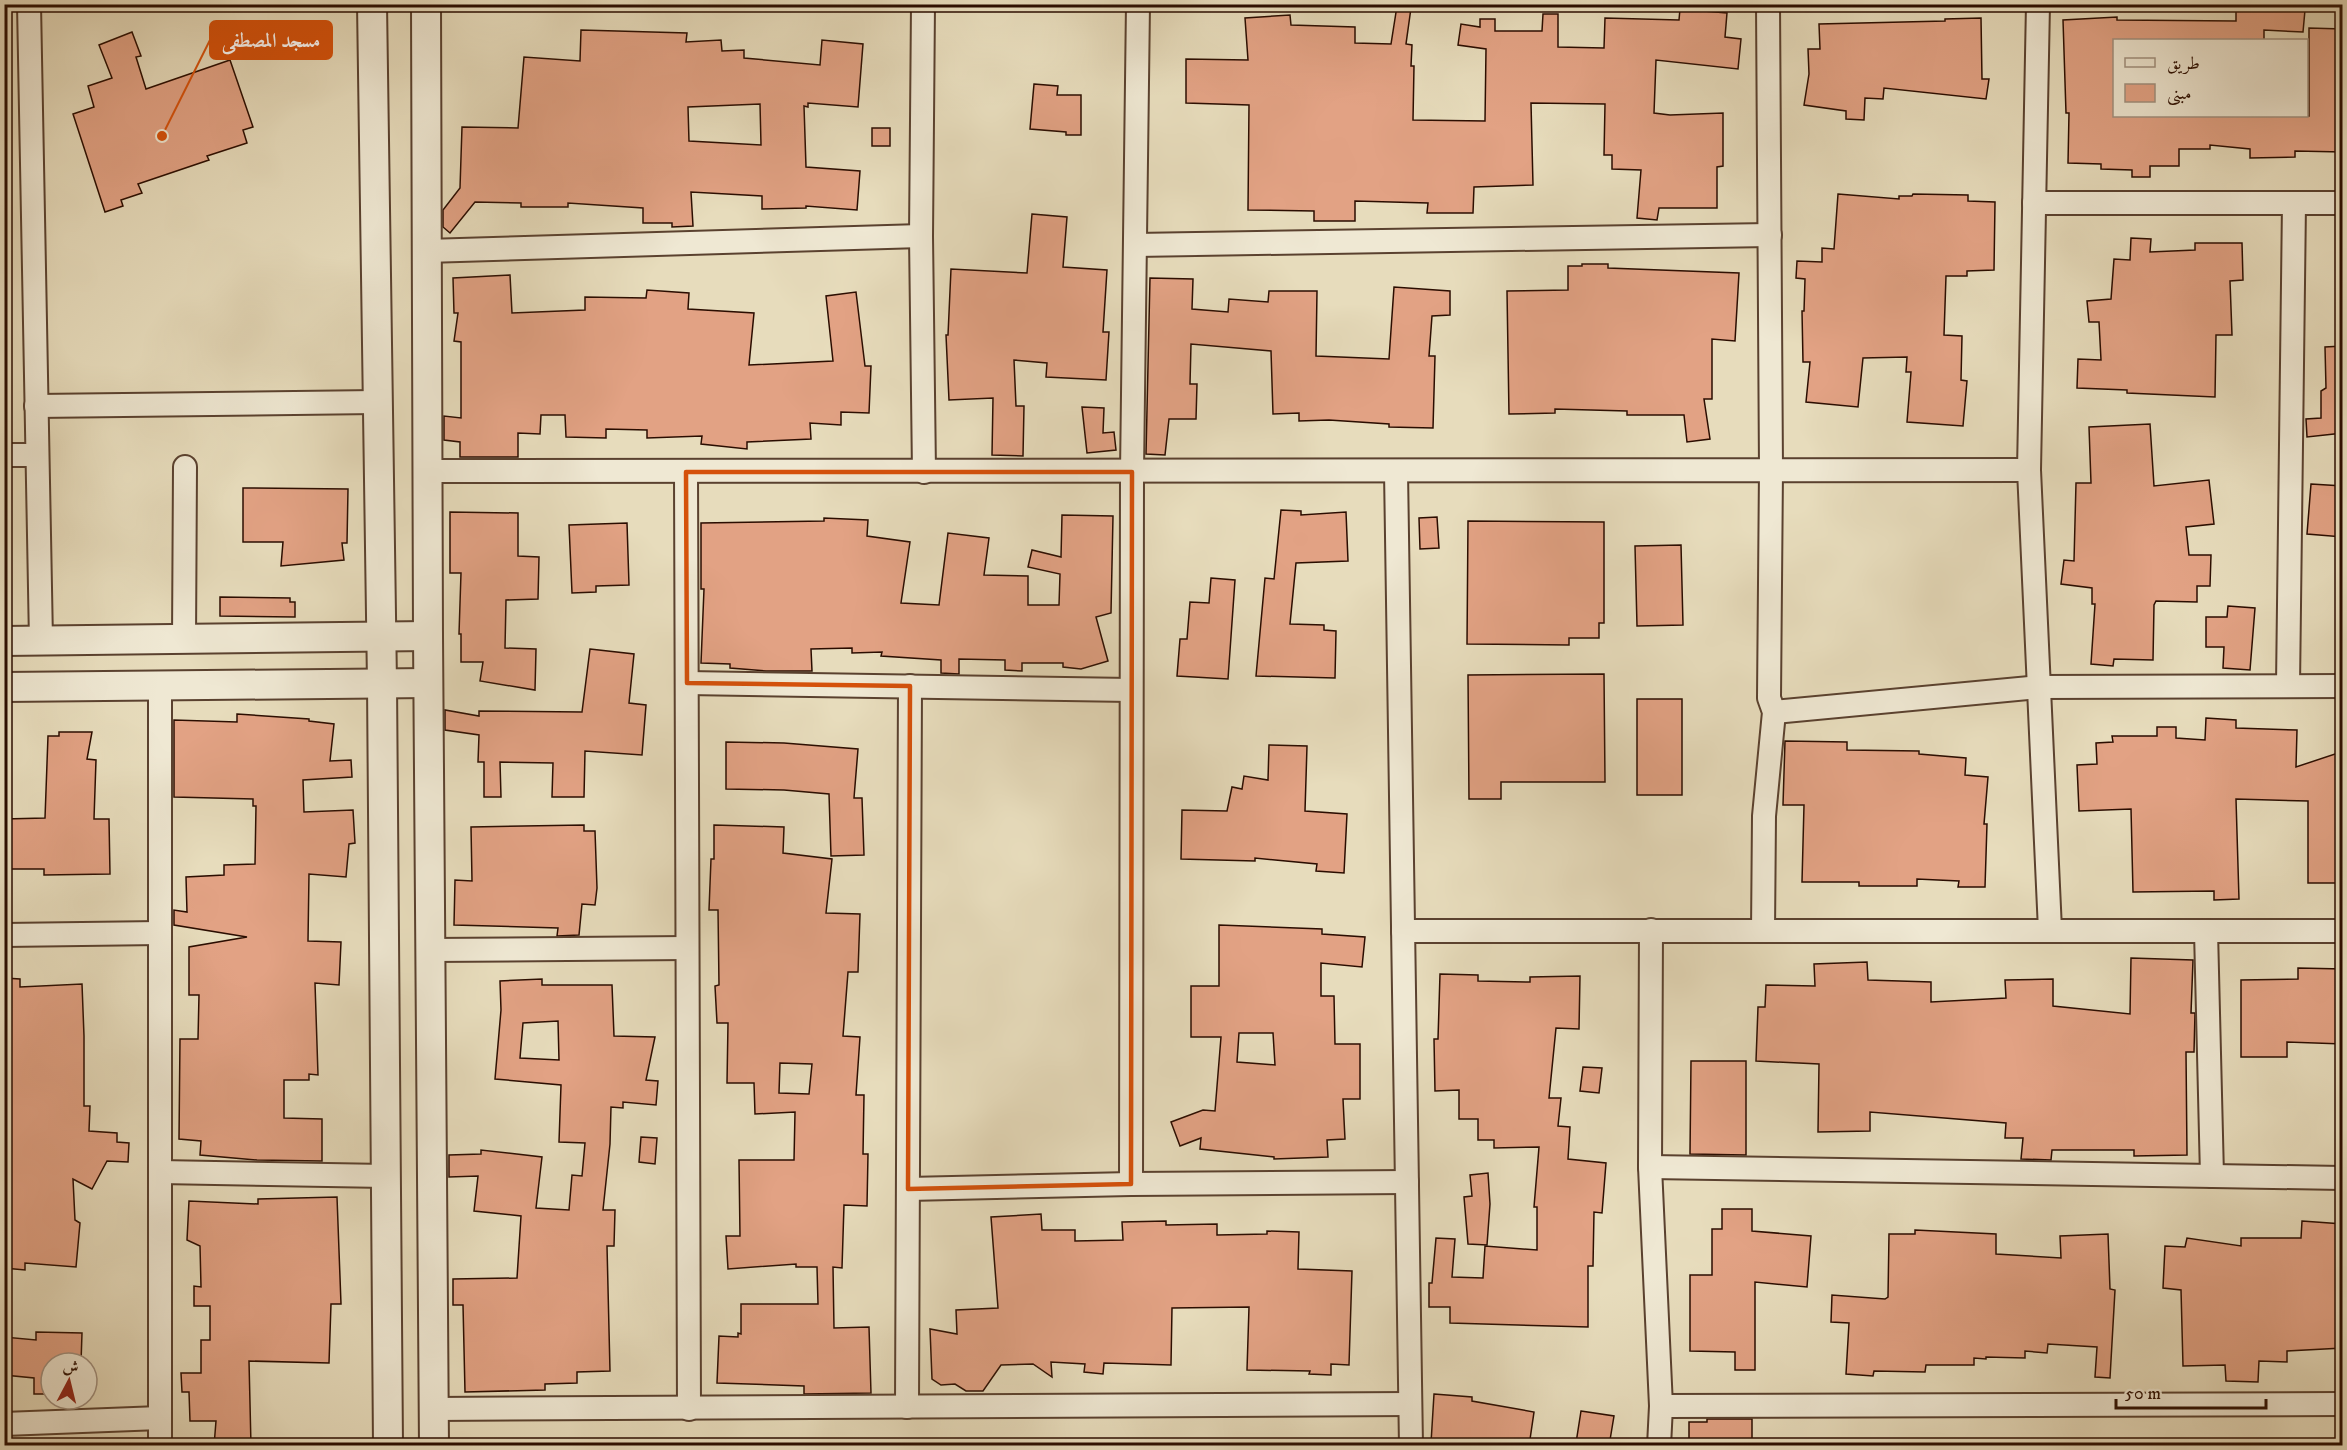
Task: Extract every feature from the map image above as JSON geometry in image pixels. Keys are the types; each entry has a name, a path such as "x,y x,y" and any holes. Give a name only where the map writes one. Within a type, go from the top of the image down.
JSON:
{"street":[{"path":"29,4 41,641"},
{"path":"372,4 376,402 382,683 388,1446"},
{"path":"426,4 434,1446"},
{"path":"923,4 921,236 924,472"},
{"path":"1131,1184 1132,472 1138,4"},
{"path":"1763,931 1764,816 1774,711 1769,698 1772,471 1768,4"},
{"path":"2038,4 2029,470 2050,930"},
{"path":"2034,203 2343,203"},
{"path":"2288,686 2294,203"},
{"path":"1135,245 1770,235"},
{"path":"426,251 921,236"},
{"path":"36,406 376,402"},
{"path":"4,455 37,455"},
{"path":"184,640 185,467"},
{"path":"427,471 2029,470"},
{"path":"1396,471 1411,1446"},
{"path":"686,472 688,1409"},
{"path":"4,641 428,636"},
{"path":"4,687 428,683"},
{"path":"687,683 1131,690"},
{"path":"160,686 160,1446"},
{"path":"907,1407 910,686"},
{"path":"1774,711 2039,687 2343,686"},
{"path":"1651,930 1650,1167 1660,1406 1659,1446"},
{"path":"1403,931 2343,930"},
{"path":"2206,931 2212,1176"},
{"path":"4,934 160,933"},
{"path":"430,950 687,948"},
{"path":"1650,1167 2343,1178"},
{"path":"160,1172 386,1176"},
{"path":"908,1189 1131,1184 1407,1182"},
{"path":"434,1409 1410,1404"},
{"path":"1660,1406 2343,1404"},
{"path":"4,1424 160,1418"}],"highlighted area":[{"path":"686,472 1132,472 1131,1184 908,1189 910,686 687,683"}],"building":[{"path":"1397,6 1411,8 1406,44 1412,45 1411,66 1414,66 1413,120 1485,121 1486,49 1458,45 1461,24 1480,27 1480,19 1495,19 1495,31 1542,31 1543,14 1558,14 1558,47 1604,48 1605,18 1679,20 1680,9 1727,13 1725,37 1741,39 1738,69 1656,60 1654,113 1670,115 1723,113 1723,166 1717,167 1717,208 1659,208 1657,220 1637,218 1641,170 1612,169 1612,155 1604,155 1605,104 1531,103 1533,185 1474,187 1473,213 1427,213 1428,203 1355,201 1355,221 1314,221 1314,211 1248,210 1249,105 1186,103 1186,59 1248,60 1245,18 1290,15 1291,25 1355,27 1355,43 1391,44"},
{"path":"2236,9 2305,10 2303,32 2264,30 2264,39 2113,39 2113,117 2308,117 2309,28 2343,29 2343,152 2295,151 2295,157 2250,158 2250,149 2210,145 2210,149 2179,149 2179,166 2150,166 2150,177 2132,177 2132,170 2101,169 2101,164 2068,163 2069,113 2066,113 2063,20 2117,17 2117,20 2236,21"},
{"path":"1981,18 1982,79 1989,79 1986,99 1884,88 1883,99 1865,98 1864,120 1846,119 1846,111 1804,105 1809,74 1808,49 1820,49 1819,24"},
{"path":"581,30 687,33 686,42 721,40 722,51 744,50 744,58 820,65 822,40 863,44 858,107 808,103 808,107 804,106 806,167 860,171 857,210 806,206 806,208 762,209 762,196 691,192 693,226 672,227 672,223 643,223 643,208 568,203 568,207 521,207 521,203 475,202 450,233 443,227 443,210 460,188 462,127 518,128 524,57 580,61","holes":["760,104 761,145 689,141 688,107"]},
{"path":"132,32 141,56 136,57 146,89 230,60 253,127 243,130 247,143 207,156 209,160 138,184 142,193 121,200 123,206 105,212 73,114 94,107 88,86 112,78 99,45"},
{"path":"1034,84 1058,86 1057,95 1081,95 1081,135 1030,129"},
{"path":"872,128 890,128 890,146 872,146"},
{"path":"1838,194 1899,199 1899,196 1912,196 1913,194 1968,195 1968,201 1995,202 1994,270 1967,271 1967,276 1946,276 1944,335 1962,336 1961,380 1967,381 1963,426 1907,422 1911,372 1906,372 1907,357 1863,358 1858,407 1806,402 1810,362 1803,362 1802,311 1804,311 1805,279 1796,278 1797,261 1822,262 1822,248 1834,249"},
{"path":"1032,214 1067,217 1063,267 1107,270 1103,332 1109,332 1106,380 1046,377 1047,363 1014,360 1016,406 1024,406 1023,456 992,455 993,398 949,400 946,335 948,335 951,269 1027,273"},
{"path":"2131,238 2151,239 2150,252 2195,250 2195,243 2242,243 2243,280 2230,281 2232,335 2216,335 2215,397 2077,388 2078,359 2101,360 2099,322 2089,322 2087,301 2111,299 2114,259 2130,260"},
{"path":"1582,264 1608,264 1608,268 1739,273 1735,341 1712,339 1712,399 1704,399 1710,439 1687,442 1684,415 1627,415 1627,411 1555,409 1555,413 1509,414 1507,291 1568,290 1568,266 1582,266"},
{"path":"510,275 512,313 585,310 585,297 646,298 647,290 689,293 688,309 754,313 749,365 833,361 826,296 856,292 865,366 871,366 869,413 841,412 841,425 810,423 811,439 747,442 747,449 701,444 702,436 647,438 647,430 606,429 606,438 566,437 565,415 541,415 540,434 518,433 518,457 460,457 460,442 444,440 444,416 461,418 461,342 454,341 458,313 454,313 453,278"},
{"path":"1150,278 1193,279 1192,309 1228,312 1229,299 1268,302 1269,291 1317,291 1316,356 1389,359 1394,287 1450,291 1450,315 1432,316 1429,356 1435,356 1433,428 1389,427 1389,424 1329,420 1299,421 1299,413 1273,414 1271,351 1191,344 1190,384 1197,384 1196,419 1169,419 1165,455 1146,454"},
{"path":"2343,346 2343,433 2307,437 2306,419 2321,418 2321,391 2326,388 2325,347"},
{"path":"1082,407 1104,408 1103,433 1114,432 1116,450 1087,453"},
{"path":"2150,424 2154,486 2209,480 2214,524 2186,527 2189,555 2211,555 2210,586 2197,586 2197,602 2156,601 2153,660 2114,659 2113,666 2091,664 2095,604 2092,604 2092,588 2061,584 2064,560 2074,561 2076,483 2091,483 2089,427"},
{"path":"2311,484 2343,486 2343,537 2307,534"},
{"path":"243,488 348,489 347,543 342,543 344,560 281,566 283,542 243,542"},
{"path":"1281,510 1301,511 1301,515 1346,512 1348,561 1296,563 1290,624 1324,625 1324,630 1336,631 1335,678 1256,676 1265,578 1274,579"},
{"path":"450,512 518,513 518,556 539,557 538,599 506,600 505,648 536,649 535,690 480,681 483,662 461,662 461,634 459,634 461,573 450,573"},
{"path":"1062,515 1113,516 1111,613 1096,617 1108,661 1081,669 1063,667 1063,663 1022,663 1022,671 1005,670 1005,660 959,659 959,674 941,673 941,660 881,656 882,652 852,653 852,648 811,649 812,671 766,671 730,668 730,664 701,663 704,589 701,589 701,523 824,521 824,518 868,520 867,536 910,542 901,603 939,605 948,533 989,538 984,575 1028,576 1028,605 1059,605 1060,574 1028,567 1032,550 1061,557"},
{"path":"1437,517 1439,548 1420,549 1419,518"},
{"path":"1468,521 1604,522 1604,623 1599,623 1599,638 1569,638 1569,645 1467,644"},
{"path":"627,523 629,585 596,586 596,592 572,593 569,525"},
{"path":"1681,545 1683,625 1637,626 1635,546"},
{"path":"1211,578 1235,580 1228,679 1177,676 1180,639 1187,639 1190,602 1209,603"},
{"path":"220,597 290,598 290,602 295,602 295,617 220,616"},
{"path":"2228,606 2255,608 2250,670 2223,668 2224,647 2206,647 2206,617 2227,617"},
{"path":"590,649 634,654 629,703 646,705 642,755 585,751 584,797 552,797 553,763 500,762 501,797 484,797 484,762 478,762 479,735 445,730 445,710 479,716 479,711 582,712"},
{"path":"1604,674 1605,782 1501,782 1501,799 1469,799 1468,675"},
{"path":"1637,699 1682,699 1682,795 1637,795"},
{"path":"237,714 309,719 309,721 334,724 330,761 351,760 352,777 303,780 304,812 353,810 355,843 349,844 346,877 309,874 308,941 341,942 339,985 315,983 318,1075 309,1074 309,1080 284,1080 284,1118 322,1119 322,1161 257,1160 200,1155 201,1141 179,1139 180,1039 198,1039 199,995 189,995 189,947 247,937 174,925 174,910 187,912 186,877 224,875 224,865 255,864 256,806 253,806 253,799 174,797 174,720 237,722"},
{"path":"2206,718 2236,720 2236,728 2297,730 2296,767 2338,753 2339,806 2343,806 2343,883 2308,883 2308,801 2236,799 2239,899 2214,900 2214,891 2133,892 2131,809 2079,811 2077,765 2097,764 2096,743 2113,742 2112,736 2157,736 2157,727 2176,727 2176,738 2205,740"},
{"path":"59,732 92,732 87,759 96,760 94,819 109,819 110,874 44,875 44,869 4,869 4,819 45,818 48,736 59,736"},
{"path":"1785,741 1847,742 1847,750 1919,751 1919,754 1966,758 1965,775 1988,777 1984,824 1987,824 1985,887 1958,887 1959,881 1917,879 1917,886 1859,886 1859,882 1802,882 1804,805 1783,805"},
{"path":"726,742 784,743 858,749 854,798 862,798 864,855 831,856 829,794 784,790 726,789"},
{"path":"1269,745 1307,746 1305,811 1347,814 1344,873 1316,871 1317,864 1255,858 1255,861 1181,859 1182,810 1227,811 1232,787 1242,789 1244,776 1268,780"},
{"path":"584,825 584,831 595,831 597,888 595,905 582,904 579,935 557,936 558,928 454,925 455,880 472,881 471,827"},
{"path":"714,825 784,827 783,853 832,859 826,913 860,914 858,972 848,972 843,1036 860,1037 856,1095 864,1095 863,1154 868,1154 867,1206 844,1205 842,1268 833,1267 834,1328 869,1327 871,1393 804,1394 804,1386 717,1383 719,1336 738,1337 738,1333 741,1334 741,1304 818,1304 817,1267 796,1267 796,1264 728,1269 726,1236 740,1236 739,1160 794,1160 795,1112 755,1114 754,1083 727,1083 728,1023 717,1023 715,986 719,985 718,910 709,910 711,859 714,859","holes":["780,1063 812,1064 809,1094 779,1093"]},
{"path":"1219,925 1322,929 1322,934 1365,937 1362,967 1321,963 1321,996 1334,996 1335,1044 1360,1044 1360,1099 1343,1099 1345,1139 1327,1140 1328,1157 1274,1159 1274,1157 1200,1149 1201,1138 1180,1146 1171,1122 1203,1110 1215,1111 1221,1037 1191,1037 1191,986 1219,986","holes":["1239,1033 1273,1033 1275,1065 1237,1062"]},
{"path":"2131,958 2193,960 2191,1013 2195,1013 2194,1052 2186,1052 2187,1155 2134,1156 2134,1150 2052,1150 2051,1160 2021,1159 2023,1138 2005,1138 2006,1123 1870,1112 1870,1131 1818,1132 1819,1064 1756,1061 1758,1007 1765,1007 1766,985 1815,986 1814,964 1867,962 1868,980 1931,982 1931,1002 2006,998 2005,980 2053,979 2053,1006 2130,1014"},
{"path":"2298,968 2343,969 2343,1044 2287,1042 2287,1057 2241,1057 2241,980 2298,979"},
{"path":"1440,974 1478,975 1478,981 1530,982 1530,977 1580,976 1579,1029 1556,1028 1549,1098 1561,1098 1558,1126 1570,1127 1568,1159 1606,1163 1602,1213 1594,1212 1593,1266 1588,1266 1588,1327 1450,1323 1450,1307 1429,1307 1429,1283 1432,1283 1436,1238 1455,1239 1452,1277 1483,1278 1485,1246 1537,1250 1537,1207 1534,1207 1539,1147 1494,1148 1494,1140 1478,1140 1478,1119 1459,1119 1459,1090 1435,1091 1434,1039 1438,1039"},
{"path":"4,978 20,979 20,987 82,984 84,1106 90,1106 89,1131 117,1133 117,1142 129,1143 128,1162 107,1161 92,1189 73,1179 75,1220 80,1223 76,1267 25,1263 25,1270 4,1268"},
{"path":"542,979 542,985 612,985 614,1036 655,1037 646,1080 658,1081 656,1105 623,1102 623,1108 611,1107 610,1144 603,1210 615,1210 614,1246 607,1246 610,1371 577,1372 577,1383 545,1384 545,1390 465,1392 463,1305 453,1305 453,1279 517,1278 521,1216 474,1211 478,1176 449,1177 449,1155 481,1154 481,1150 542,1157 536,1208 569,1210 572,1175 582,1176 585,1143 559,1142 561,1085 495,1079 501,1010 500,981","holes":["558,1021 559,1060 520,1058 523,1023"]},
{"path":"1691,1061 1746,1061 1746,1155 1690,1154"},
{"path":"1583,1067 1602,1068 1599,1093 1580,1091"},
{"path":"641,1137 657,1138 655,1164 639,1162"},
{"path":"1488,1173 1490,1204 1487,1245 1468,1244 1464,1197 1472,1196 1470,1175"},
{"path":"337,1197 341,1304 331,1304 329,1363 249,1361 251,1446 214,1446 216,1421 190,1421 189,1392 182,1392 181,1373 201,1373 201,1340 210,1340 210,1306 194,1306 194,1286 201,1287 200,1246 187,1240 189,1201 258,1204 258,1199"},
{"path":"1722,1209 1752,1209 1752,1231 1811,1236 1807,1287 1755,1282 1755,1370 1735,1370 1735,1352 1690,1351 1690,1275 1712,1275 1712,1229 1722,1229"},
{"path":"1041,1214 1042,1230 1075,1230 1075,1241 1123,1240 1122,1222 1166,1221 1166,1225 1217,1224 1217,1235 1267,1234 1267,1231 1299,1232 1298,1269 1352,1271 1349,1365 1331,1364 1331,1375 1309,1374 1310,1371 1247,1370 1249,1307 1172,1308 1171,1365 1104,1363 1103,1374 1084,1372 1085,1364 1051,1362 1052,1377 1033,1364 1001,1365 983,1391 966,1391 955,1384 941,1385 932,1379 930,1329 957,1334 956,1310 998,1308 991,1217"},
{"path":"2302,1221 2343,1224 2343,1348 2287,1351 2287,1362 2259,1361 2258,1382 2226,1381 2225,1365 2183,1366 2181,1290 2163,1288 2165,1246 2185,1247 2187,1238 2241,1246 2241,1238 2301,1238"},
{"path":"1915,1230 1996,1234 1996,1254 2061,1258 2060,1236 2108,1234 2110,1289 2115,1290 2110,1378 2095,1377 2097,1347 2048,1344 2047,1353 2025,1351 2025,1358 1974,1358 1974,1365 1926,1365 1925,1372 1874,1371 1873,1376 1846,1374 1849,1323 1831,1322 1832,1295 1885,1299 1888,1297 1889,1234 1915,1234"},
{"path":"36,1332 82,1333 81,1351 39,1351 39,1394 34,1394 34,1378 4,1375 4,1337 36,1340"},
{"path":"1434,1394 1472,1397 1472,1401 1534,1412 1529,1446 1431,1443"},
{"path":"1581,1411 1614,1416 1609,1446 1576,1443"},
{"path":"1707,1419 1752,1419 1752,1446 1689,1446 1689,1422 1707,1422"}],"place":[{"name":"مسجد المصطفى","path":"162,136"}]}
